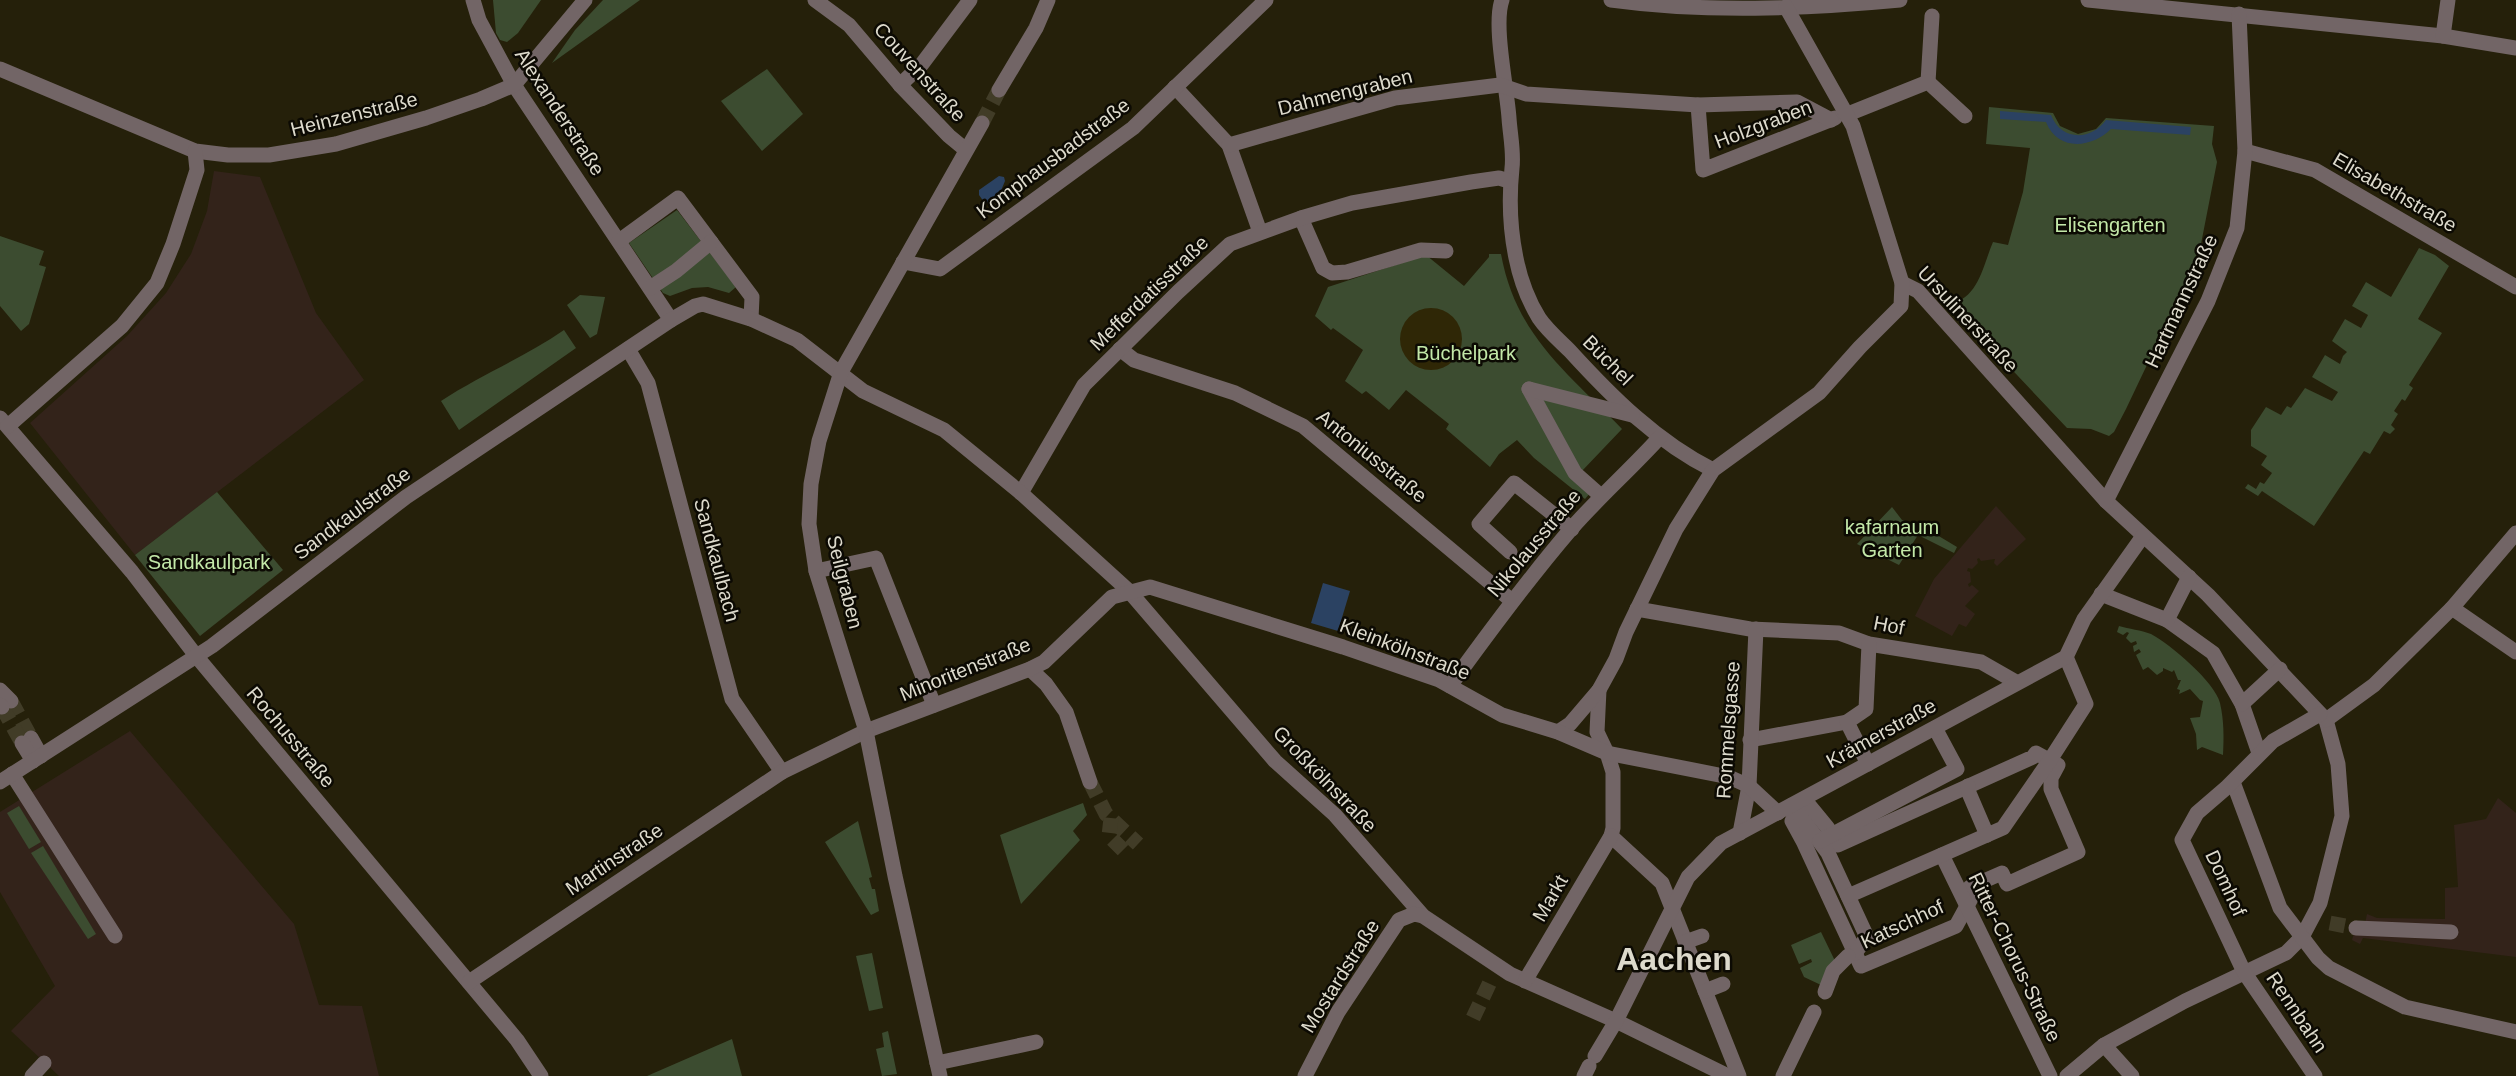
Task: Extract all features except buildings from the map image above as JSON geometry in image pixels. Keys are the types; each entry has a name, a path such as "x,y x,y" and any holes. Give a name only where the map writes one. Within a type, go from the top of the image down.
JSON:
{"street":[{"name":"Alexanderstraße","path":"473,0 479,20 514,86 671,320"},
{"path":"514,86 585,0"},
{"name":"Couvenstraße","path":"815,0 849,25 900,85 949,136 966,150"},
{"path":"900,85 922,64 970,0"},
{"path":"999,90 1036,28 1048,0"},
{"path":"1036,28 1061,0"},
{"name":"Komphausbadstraße","path":"903,262 940,269 1133,128 1266,0"},
{"name":"Büchel","path":"1502,0 1498,20 1507,87 1512,167 1509,181 1511,228 1516,258 1525,288 1540,318 1597,381 1660,437 1713,470"},
{"path":"1611,0 1717,8 1744,4 1786,7 1900,0"},
{"path":"2088,0 2223,6 2239,14 2443,36 2516,48"},
{"path":"2443,36 2448,0"},
{"name":"Ursulinerstraße","path":"1786,7 1853,126 1902,283 1918,291 2106,501 2189,577 2280,669 2323,717"},
{"name":"Hartmannstraße","path":"2106,501 2208,301 2237,228 2245,151 2239,14"},
{"path":"1928,82 1932,16"},
{"name":"Heinzenstraße","path":"0,69 195,151 228,155 269,155 336,144 426,118 514,86"},
{"path":"1928,82 1965,116"},
{"path":"1842,116 1928,82"},
{"name":"Dahmengraben","path":"1229,145 1395,98 1500,85 1507,87"},
{"path":"1175,87 1229,145 1260,232"},
{"name":"Holzgraben","path":"1507,87 1526,94 1698,105 1797,102 1842,116"},
{"name":"Holzgraben","path":"1698,105 1703,170 1842,116"},
{"path":"671,320 694,306 702,304 751,319 797,340 841,372 982,123"},
{"name":"Rochusstraße","path":"195,151 197,170 173,244 157,283 122,326 4,422 132,572 197,657 517,1040 541,1076"},
{"name":"Elisabethstraße","path":"2245,151 2315,170 2516,287"},
{"name":"Mefferdatisstraße","path":"1021,493 1084,385 1230,244 1300,218 1352,203 1499,178 1509,181"},
{"path":"619,241 678,198 752,297 751,319"},
{"path":"1300,218 1323,268 1332,273 1347,272 1420,250 1446,251"},
{"path":"650,288 676,271 711,242"},
{"path":"1558,732 1570,724 1599,690 1616,659 1637,609 1676,529 1713,470 1819,393 1901,306 1902,283"},
{"name":"Sandkaulstraße","path":"6,778 197,657 406,497 671,320"},
{"name":"Sandkaulbach","path":"628,349 648,383 732,699 782,772"},
{"name":"Antoniusstraße","path":"1120,349 1134,360 1235,393 1303,426 1512,601"},
{"name":"Großkölnstraße","path":"841,372 863,391 944,430 1021,493 1129,591 1275,761 1335,815 1423,916 1500,974 1525,981"},
{"name":"Seilgraben","path":"841,372 819,441 811,484 809,524 816,571 866,731 895,876 939,1069 1036,1042"},
{"path":"1601,496 1575,473 1529,389 1634,416"},
{"name":"Nikolausstraße","path":"1450,686 1512,601 1572,529 1601,496 1660,437"},
{"path":"1510,552 1479,524 1514,483 1572,529"},
{"name":"Domhof","path":"2244,972 2182,840 2194,813 2229,785 2273,741 2323,717 2374,685 2452,608 2516,533"},
{"path":"1848,896 2003,828 2086,704 2066,657 2084,619 2143,536"},
{"path":"816,571 876,558 934,705"},
{"path":"2167,620 2189,577"},
{"name":"Kleinkölnstraße","path":"1129,591 1150,587 1343,647 1450,686 1502,715 1558,732"},
{"name":"Minoritenstraße","path":"866,731 1044,662 1112,597 1129,591"},
{"path":"2101,594 2167,620 2213,653 2242,704 2259,753"},
{"path":"2452,608 2516,652"},
{"name":"Hof","path":"1637,609 1753,629 1839,633 1869,644 1981,662 2016,682"},
{"name":"Rommelsgasse","path":"1740,833 1749,786 1753,629"},
{"path":"1750,740 1847,722 1866,709 1869,644"},
{"name":"Krämerstraße","path":"1672,908 1688,877 1721,843 1793,807 2016,682 2066,657"},
{"path":"1030,669 1046,684 1066,712 1090,782"},
{"path":"2242,704 2280,669"},
{"path":"0,690 4,704"},
{"path":"1599,690 1597,732 1613,772 1612,832 1662,884 1739,1076"},
{"path":"2067,1076 2104,1045 2244,972 2286,953 2302,937 2320,903 2342,816 2338,764 2323,717"},
{"path":"1847,722 1868,764"},
{"path":"1935,728 1957,769 1987,835"},
{"path":"782,772 866,731"},
{"path":"1558,732 1607,753 1730,777 1793,807"},
{"path":"27,740 37,759"},
{"path":"1826,838 1838,845 1966,790 2033,757 2036,753 2050,760"},
{"name":"Katschhof","path":"1793,807 1792,821 1804,843 1852,954 1861,966 1902,951 1956,926 1973,895 1970,887 2002,873 2007,884 2078,852 2051,789 2051,778 2058,765 2050,760"},
{"path":"1826,838 1957,769"},
{"name":"Martinstraße","path":"469,982 782,772"},
{"path":"6,778 115,936"},
{"path":"2229,785 2280,908 2329,968 2392,1002 2421,1012 2516,1032"},
{"name":"Katschhof","path":"1793,807 1826,838 1848,896 1867,937 1833,971 1826,992"},
{"name":"Markt","path":"1525,981 1612,832"},
{"name":"Ritter-Chorus-Straße","path":"1942,855 2050,1076"},
{"path":"1589,1066 1616,1021 1672,908"},
{"name":"Mostardstraße","path":"1305,1076 1338,1012 1400,920 1414,914 1423,916"},
{"path":"2356,928 2451,932"},
{"path":"1685,942 1702,936"},
{"name":"Rennbahn","path":"2244,972 2315,1076"},
{"path":"1525,981 1616,1021 1728,1076"},
{"path":"1705,991 1723,984"},
{"path":"1783,1076 1814,1012"},
{"path":"2104,1045 2127,1071"},
{"path":"32,1076 44,1063"}],"shaded area":[{"path":"214,171 260,177 316,313 364,380 135,555 30,423 127,336 166,293 191,254 207,211"},
{"path":"1996,506 2026,539 1997,566 1994,563 1995,559 1981,561 1979,558 1978,563 1972,569 1968,568 1971,582 1968,584 1969,587 1972,585 1979,591 1965,606 1975,614 1966,627 1959,624 1952,636 1915,616 1934,579"},
{"path":"130,731 294,924 319,1005 362,1006 379,1076 59,1076 11,1031 55,986 0,892 0,812"},
{"path":"2498,798 2516,813 2516,957 2363,938 2360,944 2352,940 2357,922 2365,924 2367,914 2377,918 2445,919 2445,888 2458,887 2454,825 2486,819"}],"green space":[{"path":"493,0 541,0 518,33 507,42 500,40 496,33"},
{"path":"603,0 640,0 552,63 575,30"},
{"path":"767,69 803,114 762,151 721,101"},
{"name":"Elisengarten","path":"1989,107 2053,113 2060,126 2078,134 2096,129 2106,118 2214,126 2212,144 2217,162 2201,244 2185,285 2126,409 2114,432 2109,436 2091,429 2067,428 1950,304 1960,301 1974,288 1993,242 2008,245 2023,192 2030,148 1986,144"},
{"path":"677,210 736,287 729,293 708,287 692,288 670,296 663,293 629,243"},
{"path":"0,236 44,251 39,265 46,267 29,324 21,331 0,306"},
{"path":"2419,248 2435,255 2449,266 2418,319 2442,333 2409,385 2413,388 2405,401 2402,399 2394,411 2398,414 2391,425 2395,429 2390,434 2384,431 2370,454 2364,451 2314,526 2262,491 2258,496 2245,488 2248,484 2256,489 2260,482 2264,484 2272,473 2261,465 2267,456 2251,446 2251,430 2266,407 2281,415 2287,406 2291,408 2305,388 2332,401 2338,392 2312,377 2325,355 2340,364 2347,352 2332,341 2345,319 2361,328 2368,315 2352,306 2366,282 2391,297"},
{"name":"Büchelpark","path":"1489,254 1501,254 1508,283 1518,308 1546,351 1622,429 1581,472 1597,485 1585,499 1534,458 1517,440 1499,454 1490,467 1446,429 1449,424 1406,390 1389,410 1366,391 1362,394 1345,381 1363,350 1333,328 1331,330 1315,316 1328,287 1426,255 1464,286 1489,257"},
{"path":"580,295 605,297 597,334 590,338 567,305"},
{"path":"564,330 576,348 459,430 441,401"},
{"name":"Sandkaulpark","path":"217,492 283,570 200,636 135,555"},
{"name":"kafarnaum Garten","path":"1892,507 1902,520 1927,529 1957,547 1954,553 1918,535 1899,565 1857,544"},
{"path":"2119,626 2151,634 2159,639 2191,664 2210,685 2220,703 2223,755 2202,747 2197,750 2196,734 2190,718 2200,717 2203,701 2190,689 2179,694 2180,690 2177,689 2181,680 2178,680 2174,670 2172,672 2163,668 2163,671 2157,675 2148,667 2143,670 2136,655 2141,652 2139,649 2134,652 2133,646 2137,644 2136,641 2131,643 2126,638 2129,633 2127,632 2123,635 2117,632"},
{"path":"1083,803 1087,815 1073,831 1080,840 1021,904 1000,835"},
{"path":"19,806 41,842 29,849 7,813"},
{"path":"858,821 872,877 869,878 872,889 875,889 879,911 871,915 825,842"},
{"path":"43,846 96,934 88,939 31,853"},
{"path":"1821,932 1836,963 1821,985 1804,977 1800,968 1812,962 1811,959 1799,964 1791,945"},
{"path":"872,953 883,1008 869,1011 856,956"},
{"path":"888,1031 897,1074 882,1076 876,1049 884,1047 882,1033"},
{"path":"732,1039 742,1076 647,1076"}],"sand":[{"path":"1425,308 1437,308 1453,317 1460,327 1462,339 1460,351 1453,361 1437,370 1425,370 1414,365 1405,356 1400,345 1400,333 1405,322 1414,313"}],"water":[{"path":"2000,111 2051,115 2062,130 2077,135 2092,132 2106,120 2191,127 2190,135 2111,129 2095,140 2076,144 2059,138 2051,132 2046,122 2000,119"},
{"path":"999,176 1004,177 1005,181 998,198 993,203 984,202 979,195 979,190"},
{"path":"1323,583 1350,591 1338,631 1311,623"}],"tunnel":[{"path":"982,123 999,90"},
{"path":"11,701 31,738"},
{"path":"2,707 22,743"},
{"path":"1090,782 1106,814 1138,844"},
{"path":"1111,818 1109,836 1128,855"},
{"path":"2330,923 2356,928"},
{"path":"1473,1018 1491,980"}],"district":[{"name":"Aachen","path":"1674,959"}]}
